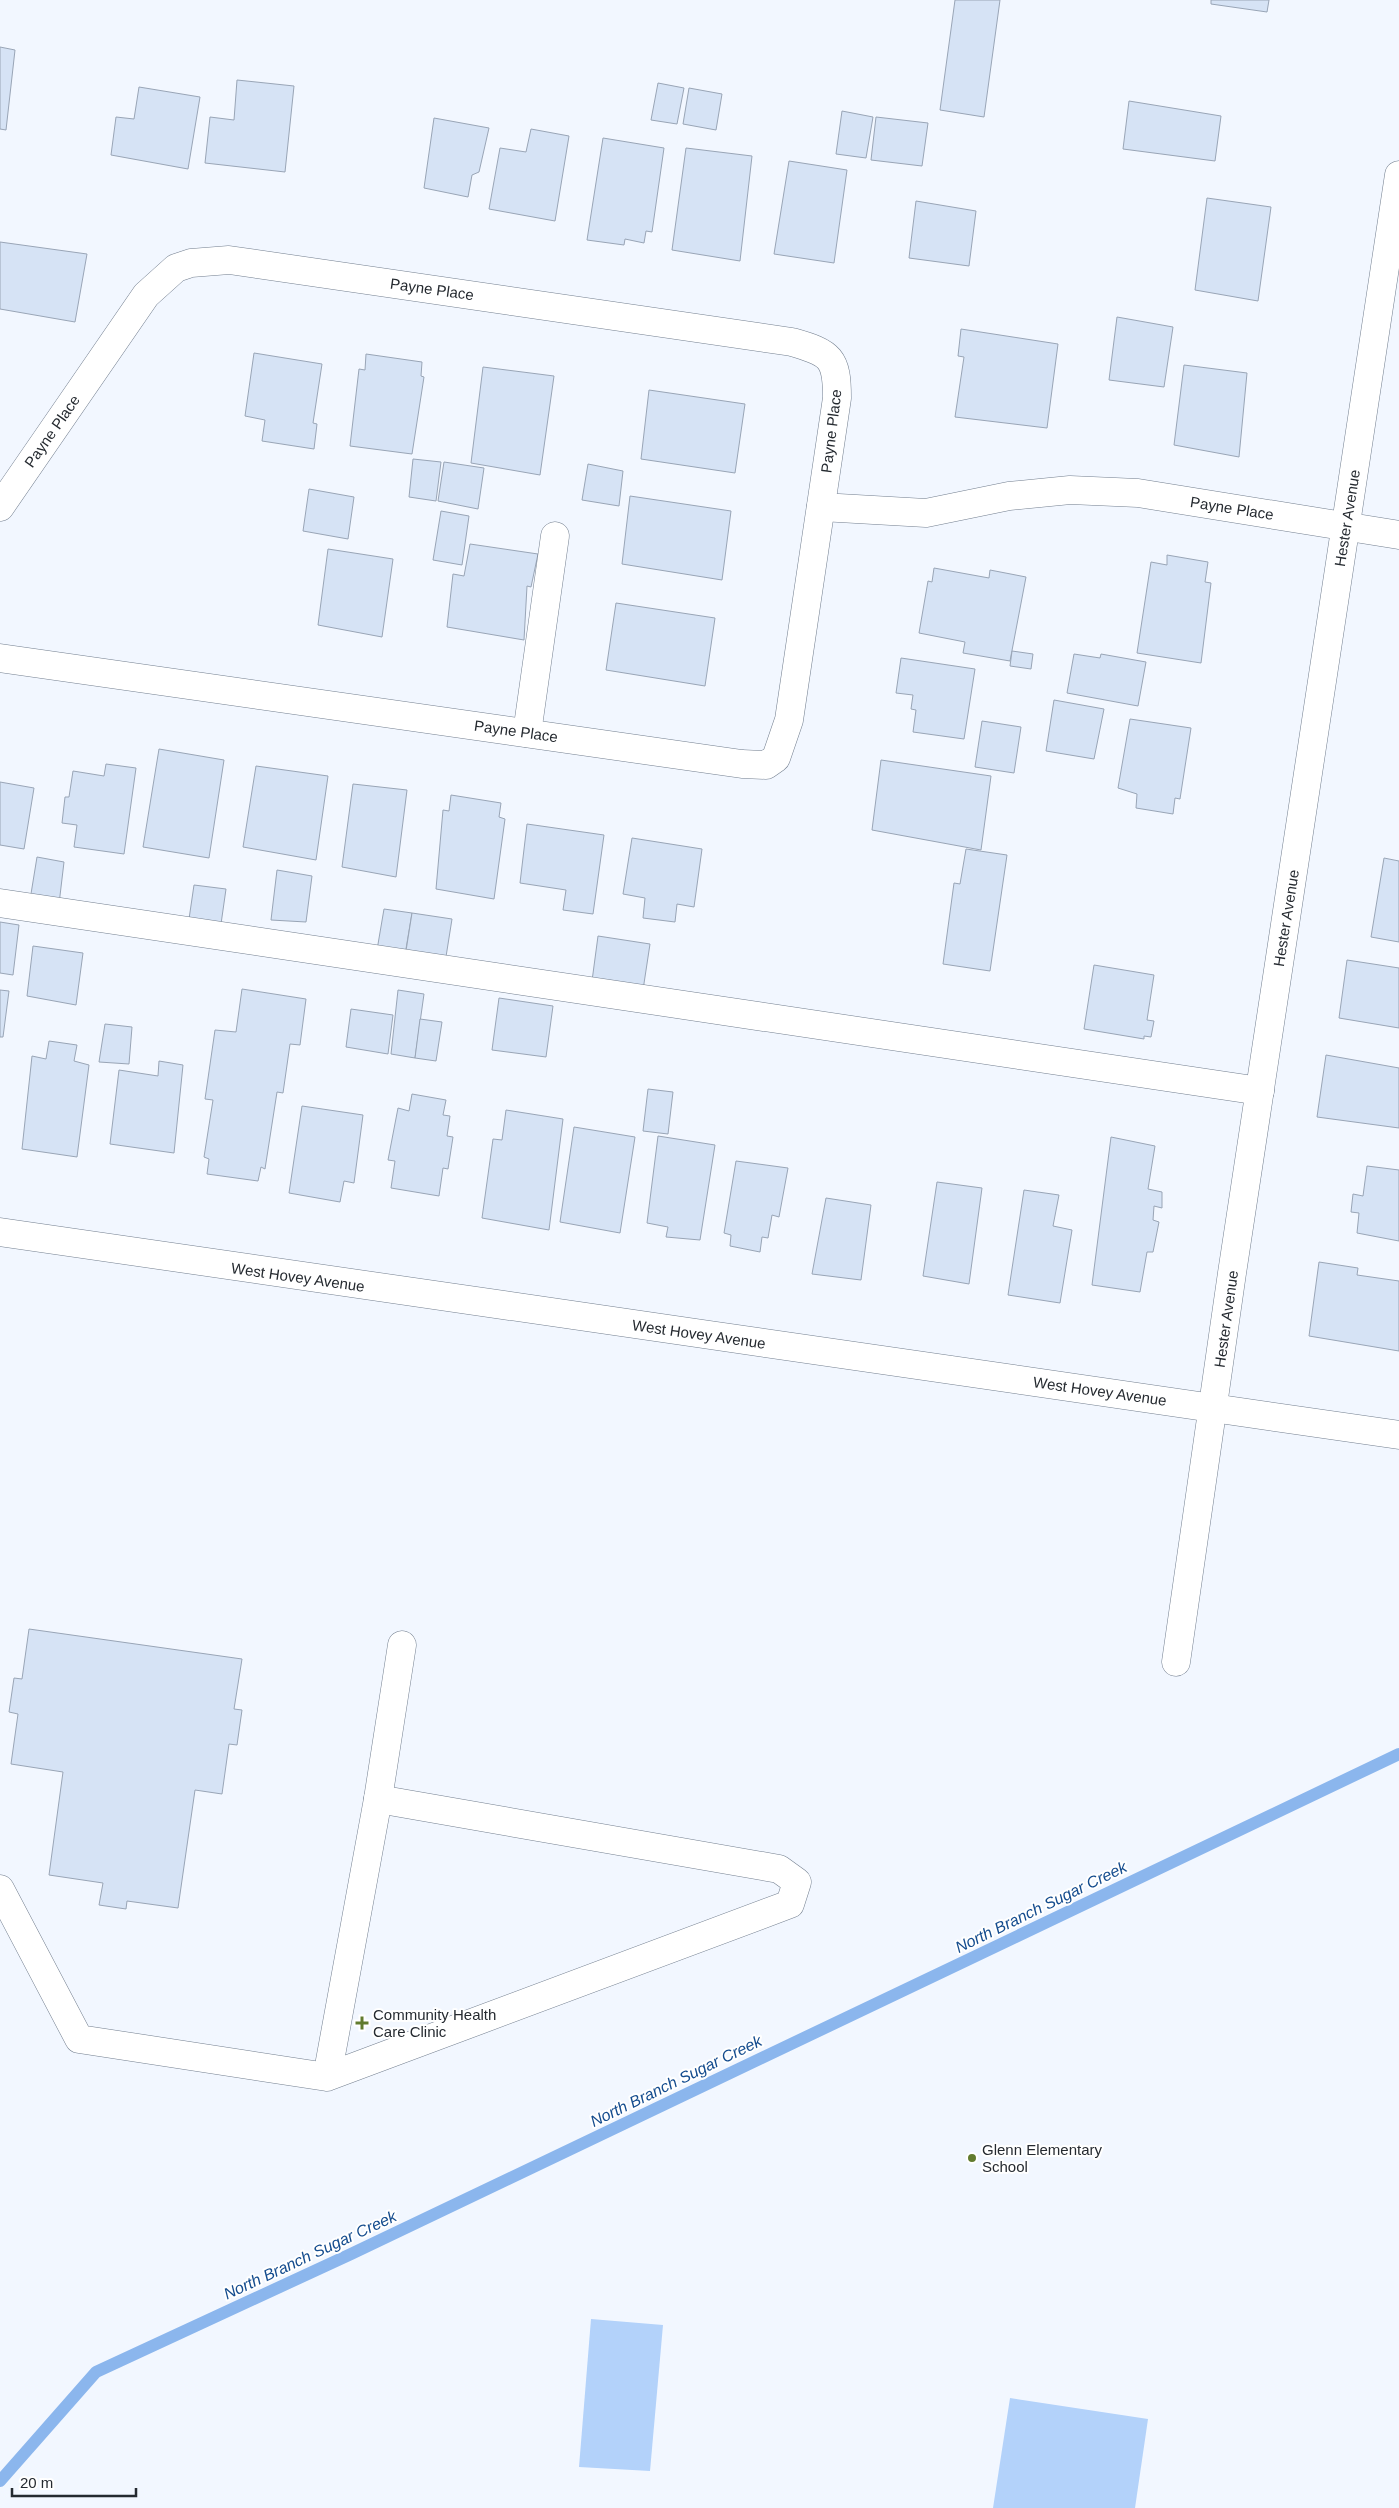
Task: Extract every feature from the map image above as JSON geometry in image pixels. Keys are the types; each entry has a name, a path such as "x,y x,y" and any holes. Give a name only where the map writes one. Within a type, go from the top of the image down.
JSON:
{"street":[{"name":"Hester Avenue","path":"1176,1662 1260,1091 1398,190"},
{"name":"Payne Place","path":"0,507 146,295 176,268 190,263 229,260 792,342 816,349 832,361 837,373 837,398 790,720 776,758 766,765 742,764 0,658"},
{"name":"Payne Place","path":"821,507 926,513 1009,496 1070,490 1138,493 1399,535"},
{"path":"527,733 555,536"},
{"path":"0,903 1260,1091"},
{"name":"West Hovey Avenue","path":"0,1232 271,1274 1214,1407 1399,1435"},
{"path":"327,2078 378,1800 402,1645"},
{"path":"0,1889 78,2039 327,2078 790,1904 797,1882 779,1869 378,1800"}],"shaded area":[{"path":"591,2319 663,2325 650,2471 579,2467"},
{"path":"1010,2398 1148,2419 1135,2508 993,2508"}],"building":[{"path":"955,0 1000,0 984,117 940,110"},
{"path":"1211,0 1269,0 1267,12 1211,4"},
{"path":"0,47 15,50 6,130 0,129"},
{"path":"237,80 294,86 285,172 205,163 210,117 234,120"},
{"path":"658,83 684,88 677,124 651,120"},
{"path":"139,87 200,97 188,169 111,155 116,117 134,119"},
{"path":"689,88 722,94 716,130 683,124"},
{"path":"1129,101 1221,116 1215,161 1123,149"},
{"path":"842,111 873,117 866,158 836,154"},
{"path":"876,117 928,123 922,166 871,160"},
{"path":"434,118 489,128 479,172 472,175 468,197 424,188"},
{"path":"531,129 569,136 555,221 489,209 500,148 526,152"},
{"path":"603,138 664,148 652,232 646,231 644,243 625,239 624,245 587,240"},
{"path":"686,148 752,156 740,261 672,250"},
{"path":"789,161 847,170 834,263 774,254"},
{"path":"1207,198 1271,207 1258,301 1195,290"},
{"path":"916,201 976,211 969,266 909,258"},
{"path":"0,242 87,254 75,322 0,309"},
{"path":"1117,317 1173,327 1164,387 1109,380"},
{"path":"961,329 1058,344 1047,428 955,417 964,357 958,356"},
{"path":"254,353 322,364 313,423 317,424 314,449 262,441 265,420 245,416"},
{"path":"366,354 422,362 421,376 424,377 412,454 350,446 359,369 365,370"},
{"path":"1184,365 1247,373 1239,457 1174,445"},
{"path":"483,367 554,376 540,475 471,463"},
{"path":"649,390 745,404 735,473 641,459"},
{"path":"413,459 441,462 436,501 409,497"},
{"path":"444,462 484,468 478,509 438,501"},
{"path":"588,464 623,471 619,506 582,500"},
{"path":"309,489 354,497 348,539 303,531"},
{"path":"630,496 731,511 722,580 622,564"},
{"path":"441,511 469,516 462,565 433,560"},
{"path":"470,544 538,554 531,587 527,586 524,640 447,627 453,574 464,576"},
{"path":"328,549 393,559 382,637 318,625"},
{"path":"1167,555 1208,562 1205,582 1211,583 1201,663 1137,653 1151,562 1167,565"},
{"path":"934,568 989,578 990,570 1026,577 1010,661 963,653 965,642 919,633 928,581 932,582"},
{"path":"616,603 715,618 705,686 606,670"},
{"path":"1012,651 1033,654 1031,669 1010,666"},
{"path":"1074,654 1100,658 1101,654 1146,662 1138,706 1067,693"},
{"path":"901,658 975,669 964,739 913,732 916,710 911,709 913,695 896,693"},
{"path":"1054,700 1104,709 1094,759 1046,751"},
{"path":"1130,719 1191,728 1180,799 1175,798 1173,814 1136,808 1137,794 1118,788"},
{"path":"982,721 1021,727 1014,773 975,767"},
{"path":"159,749 224,760 209,858 143,847"},
{"path":"881,760 991,776 981,850 872,830"},
{"path":"106,764 136,768 124,854 74,847 77,825 62,823 65,797 69,797 73,771 104,776"},
{"path":"256,766 328,776 316,860 243,847"},
{"path":"0,782 34,788 24,849 0,845"},
{"path":"353,784 407,790 396,877 342,867"},
{"path":"451,795 501,803 499,817 505,819 494,899 436,889 443,810 449,811"},
{"path":"527,824 604,835 593,914 563,910 566,890 520,883"},
{"path":"632,838 702,849 694,907 677,904 675,922 643,918 645,898 623,894"},
{"path":"966,849 1007,855 990,971 943,964 954,883 960,884"},
{"path":"37,857 64,862 59,904 30,900"},
{"path":"1384,858 1399,861 1399,942 1371,937"},
{"path":"277,870 312,876 306,922 271,920"},
{"path":"194,885 226,889 221,924 189,919"},
{"path":"384,909 412,913 405,955 377,950"},
{"path":"412,913 452,919 445,963 405,957"},
{"path":"0,922 19,925 13,975 0,973"},
{"path":"598,936 650,944 643,990 592,981"},
{"path":"33,946 83,953 76,1005 27,996"},
{"path":"1347,960 1399,968 1399,1028 1339,1018"},
{"path":"1094,965 1154,975 1147,1020 1154,1021 1151,1037 1144,1036 1144,1039 1084,1029"},
{"path":"242,989 306,999 300,1045 290,1044 283,1093 277,1092 265,1169 261,1167 258,1181 207,1174 209,1159 204,1157 213,1100 205,1099 215,1030 236,1032"},
{"path":"0,990 9,991 3,1037 0,1037"},
{"path":"398,990 424,994 415,1058 391,1054"},
{"path":"499,998 553,1006 546,1057 492,1050"},
{"path":"351,1009 393,1015 388,1054 346,1047"},
{"path":"420,1019 442,1022 436,1061 415,1058"},
{"path":"105,1024 132,1027 129,1064 99,1062"},
{"path":"49,1041 77,1045 74,1061 89,1065 77,1157 22,1149 32,1056 46,1059"},
{"path":"1326,1055 1399,1068 1399,1128 1317,1117"},
{"path":"159,1061 183,1065 174,1153 110,1144 119,1070 158,1076"},
{"path":"648,1089 673,1092 668,1134 643,1131"},
{"path":"412,1094 446,1100 443,1115 450,1116 447,1136 453,1137 448,1169 443,1168 439,1196 391,1188 395,1161 388,1160 398,1108 409,1111"},
{"path":"302,1106 363,1115 354,1183 344,1181 340,1202 289,1193"},
{"path":"506,1110 563,1119 549,1230 482,1218 493,1139 502,1140"},
{"path":"574,1127 635,1137 620,1233 560,1222"},
{"path":"658,1136 715,1145 700,1240 666,1237 668,1227 647,1223"},
{"path":"1111,1137 1155,1146 1148,1189 1162,1192 1162,1208 1154,1206 1153,1220 1159,1222 1153,1252 1147,1252 1140,1292 1092,1285"},
{"path":"736,1161 788,1168 779,1217 772,1215 768,1238 762,1237 760,1252 730,1246 731,1235 724,1233"},
{"path":"1367,1166 1399,1170 1399,1241 1357,1233 1359,1213 1351,1212 1353,1194 1363,1196"},
{"path":"937,1182 982,1188 969,1284 923,1276"},
{"path":"1024,1190 1059,1195 1053,1226 1072,1230 1060,1303 1008,1295"},
{"path":"826,1198 871,1205 861,1280 812,1274"},
{"path":"1319,1262 1358,1268 1357,1275 1399,1281 1399,1351 1309,1336"},
{"path":"29,1629 242,1659 234,1709 242,1710 237,1745 229,1744 222,1794 195,1790 178,1908 127,1901 126,1909 99,1905 103,1883 49,1875 63,1772 11,1764 18,1714 9,1712 14,1678 22,1679"}],"waterway":[{"name":"North Branch Sugar Creek","path":"0,2481 96,2372 351,2254 1399,1754"}],"place":[{"name":"Community Health Care Clinic","path":"362,2023"},
{"name":"Glenn Elementary School","path":"972,2158"}]}
